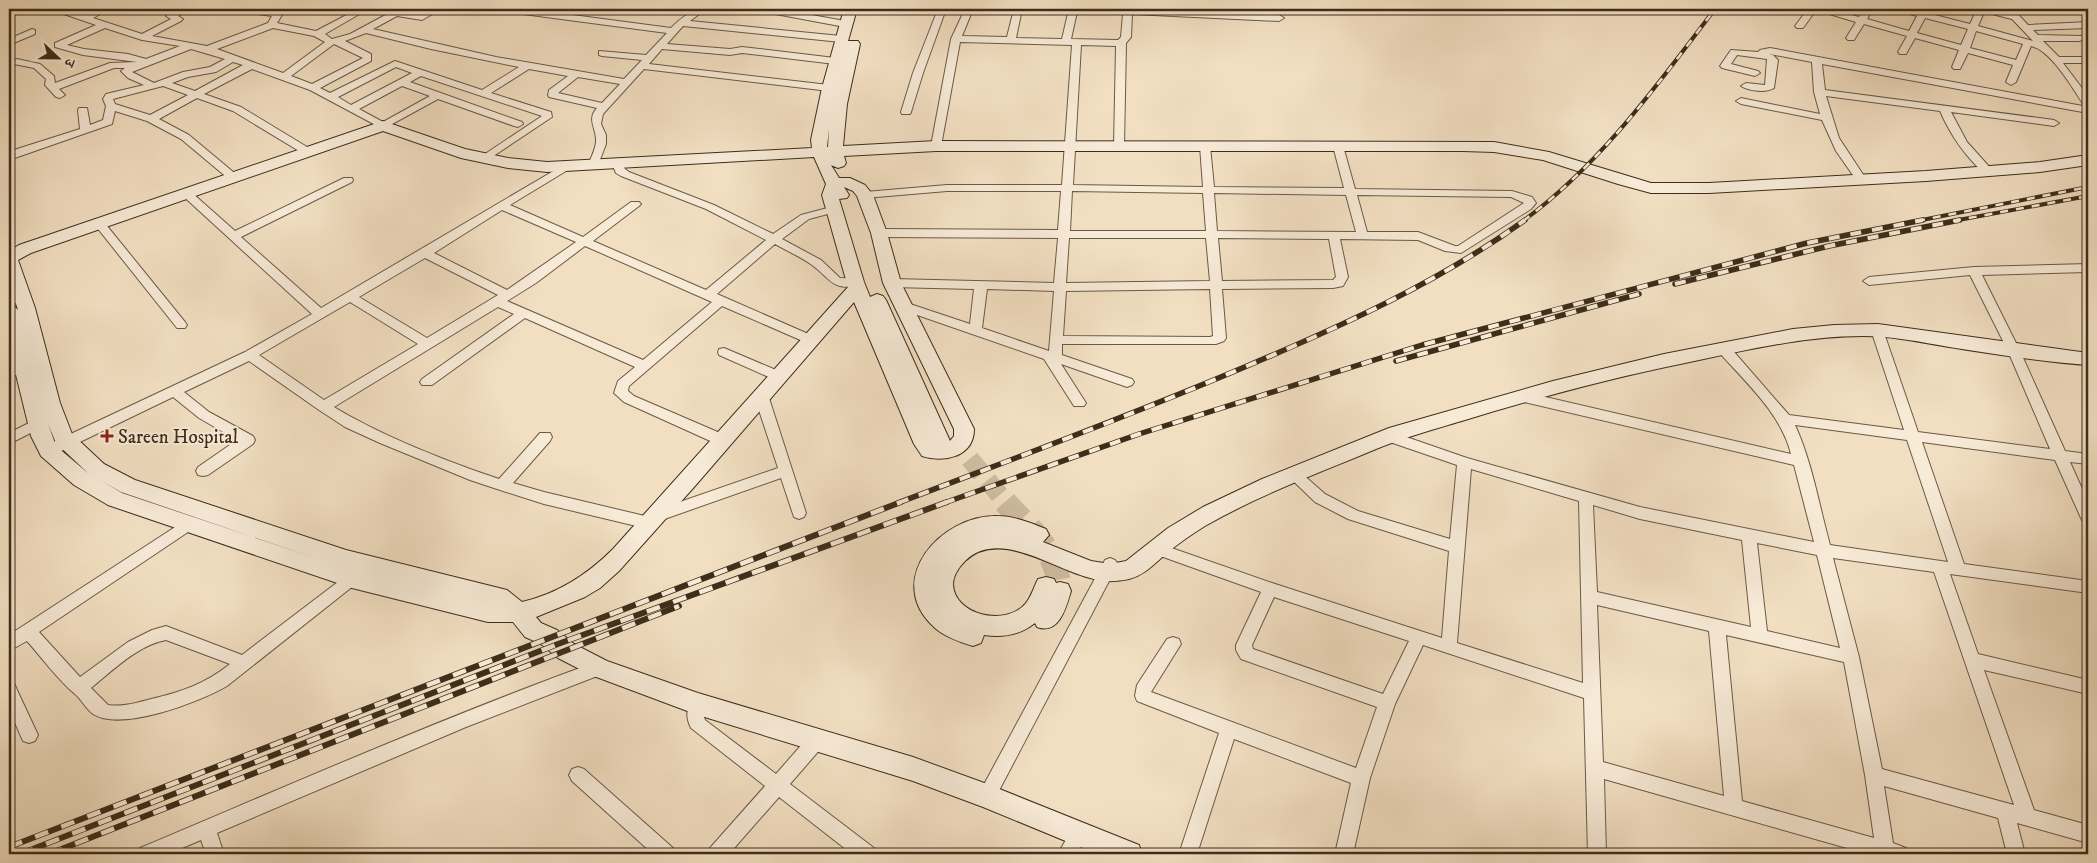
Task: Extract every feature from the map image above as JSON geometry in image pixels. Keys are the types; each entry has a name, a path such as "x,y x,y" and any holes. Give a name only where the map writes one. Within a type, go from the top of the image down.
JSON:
{"street":[{"path":"58,9 142,37 208,49 313,88 353,108 383,126 461,153 529,166 617,164 936,146 1463,146 1525,151 1567,161 1624,182 1651,188 1709,188 1990,172 2088,160"},
{"path":"86,18 104,9"},
{"path":"142,37 178,18 171,16 185,9"},
{"path":"243,9 266,10 277,15 272,25"},
{"path":"284,77 334,42 366,30 396,14 422,17 437,9"},
{"path":"508,9 674,32"},
{"path":"764,9 850,12"},
{"path":"906,112 918,73 942,9"},
{"path":"936,146 956,39 969,9"},
{"path":"1011,40 1018,9"},
{"path":"1066,41 1074,9 1128,12 1212,12 1279,18"},
{"path":"1800,26 1812,9"},
{"path":"1819,9 2019,64"},
{"path":"1851,38 1869,9"},
{"path":"1902,9 1924,11 1973,28 2035,42 2080,38"},
{"path":"1956,67 1982,9 2016,18"},
{"path":"2008,9 2035,42 2056,60 2087,100"},
{"path":"317,34 356,10"},
{"path":"593,165 602,141 602,134 596,124 596,118 604,106 695,10"},
{"path":"1903,52 1924,11"},
{"path":"850,12 835,61 819,140 827,152 849,209 866,272 875,296 946,439"},
{"path":"827,152 836,134 853,40 850,12"},
{"path":"1119,146 1121,43 1126,37 1128,12"},
{"path":"682,23 841,39"},
{"path":"104,24 58,45 83,52 128,56 146,62"},
{"path":"208,49 272,25 317,34 368,56 368,59 313,88"},
{"path":"2025,28 2088,25"},
{"path":"2062,26 2088,45"},
{"path":"366,30 420,44 527,66 628,82"},
{"path":"9,42 32,32"},
{"path":"956,39 1121,43"},
{"path":"1077,41 1057,340 1053,358 1079,404"},
{"path":"2011,82 2019,64 2035,42"},
{"path":"190,45 136,66 128,70 128,74 196,95 242,112 308,152"},
{"path":"662,46 730,52 742,50 835,61"},
{"path":"9,51 14,56 13,64 41,68 51,78 49,84 56,91 116,65 127,64 136,66"},
{"path":"1760,56 1763,52 1770,51 2088,110"},
{"path":"1746,86 1769,88 1773,60 1770,57 1736,52 1725,65 1727,68 1755,73"},
{"path":"602,53 650,58"},
{"path":"9,157 21,151 50,143 108,122 112,106 108,98 110,96 158,84 186,74 213,70 231,59"},
{"path":"1817,60 1819,92 1832,139 1840,153 1861,180"},
{"path":"2056,60 2088,60"},
{"path":"331,97 395,64 545,112 548,115 486,158"},
{"path":"151,119 251,65"},
{"path":"484,94 527,66"},
{"path":"643,66 829,88"},
{"path":"353,108 420,73"},
{"path":"576,74 553,92 553,95 604,106"},
{"path":"402,83 518,124"},
{"path":"1819,92 2054,122"},
{"path":"47,419 16,370 13,348 10,258 25,249 383,126 438,96"},
{"path":"1741,101 1826,118"},
{"path":"112,106 151,119 185,137 234,178"},
{"path":"1944,108 1953,131 1964,147 1990,172"},
{"path":"83,110 85,130"},
{"path":"1057,340 1217,340 1222,335 1205,146"},
{"path":"1338,146 1363,237"},
{"path":"617,164 620,171 625,174 710,207 774,239 818,263 836,281 856,285"},
{"path":"57,446 250,355 425,253 567,166"},
{"path":"234,236 348,180"},
{"path":"839,182 859,188 865,195 879,233 892,283 964,429 965,436 957,447 944,452 929,451 924,444 856,285 830,195 839,182"},
{"path":"865,195 968,186 1067,189 1512,194 1528,199 1530,203 1527,207 1461,249 1445,248 1424,237 879,233"},
{"path":"187,194 320,314"},
{"path":"324,407 503,298 635,204"},
{"path":"502,206 809,339"},
{"path":"722,440 629,399 621,393 623,384 645,366 774,239 810,214 835,210"},
{"path":"99,223 181,325"},
{"path":"892,283 1060,287 1339,283 1342,277 1334,237"},
{"path":"425,253 503,298 524,313 645,366"},
{"path":"1869,281 1974,271 2088,268"},
{"path":"1974,271 2014,351 2088,518"},
{"path":"13,303 47,419 57,446 81,479 115,499 352,579 488,612 518,612 566,595 590,582 611,566 856,285"},
{"path":"976,330 981,286"},
{"path":"350,297 427,344"},
{"path":"901,304 1127,382"},
{"path":"427,382 524,313"},
{"path":"1877,330 1911,435 1958,569"},
{"path":"1053,588 1034,615 1018,624 1004,628 982,625 962,618 948,605 940,587 944,570 958,552 972,544 988,540 1012,541 1031,546 1091,569 1131,569 1193,522 1236,500 1389,436 1520,396 1640,365 1723,348 1788,336 1877,330 2014,351 2088,359"},
{"path":"1594,768 1889,853 1851,657 1792,430 1785,419 1723,348"},
{"path":"724,352 778,376"},
{"path":"250,355 350,423 475,476 544,498 652,520 786,471"},
{"path":"175,392 204,415 248,440 203,471"},
{"path":"761,395 799,513"},
{"path":"1520,396 1801,461"},
{"path":"9,439 47,419"},
{"path":"1785,419 2088,459"},
{"path":"1389,436 1464,462 1586,499 1640,513 1824,550 2088,587"},
{"path":"502,485 545,437"},
{"path":"57,446 128,486 346,559 498,597 509,603 533,630 549,637 566,651 599,668 698,704 913,769 987,796 1073,844 1129,854"},
{"path":"1450,647 1464,462"},
{"path":"1294,475 1320,498 1353,515 1457,547"},
{"path":"1586,499 1597,854"},
{"path":"9,644 188,524"},
{"path":"1749,536 1760,637"},
{"path":"1157,549 1270,589 1592,693"},
{"path":"1940,567 2027,817"},
{"path":"987,796 1112,569"},
{"path":"28,631 97,707 105,712 116,714 130,712 206,691 245,663 352,579"},
{"path":"1270,589 1244,645 1244,650 1247,654 1387,703"},
{"path":"1589,597 1851,657"},
{"path":"1717,627 1734,809"},
{"path":"78,688 145,640 160,633 166,633 245,663"},
{"path":"1344,854 1361,778 1387,703 1420,636"},
{"path":"1173,644 1143,690 1143,696 1361,778"},
{"path":"1973,660 2088,687"},
{"path":"147,854 460,722 599,668"},
{"path":"9,690 29,735"},
{"path":"698,704 694,713 694,720 699,725 867,854"},
{"path":"1188,854 1229,729"},
{"path":"717,854 817,740"},
{"path":"1874,775 2088,834"},
{"path":"578,776 666,854"},
{"path":"2005,812 2016,854"},
{"path":"206,828 215,854"}],"tunnel":[{"path":"952,437 1006,503"},
{"path":"1005,502 1033,532 1048,552 1054,563 1060,591"}],"railway":[{"path":"1523,221 1578,175 1603,149 1649,94 1715,9"},
{"path":"1917,221 2088,187"},
{"path":"1953,221 2088,196"},
{"path":"898,503 1160,402 1319,335 1425,283 1525,220"},
{"path":"944,503 1139,434 1422,345 1807,243 1923,220"},
{"path":"1675,284 1829,246 1960,220"},
{"path":"1396,361 1639,294"},
{"path":"9,847 901,502"},
{"path":"20,854 558,644 947,502"},
{"path":"49,854 679,606"}],"place":[{"name":"Sareen Hospital","path":"107,436"}]}
